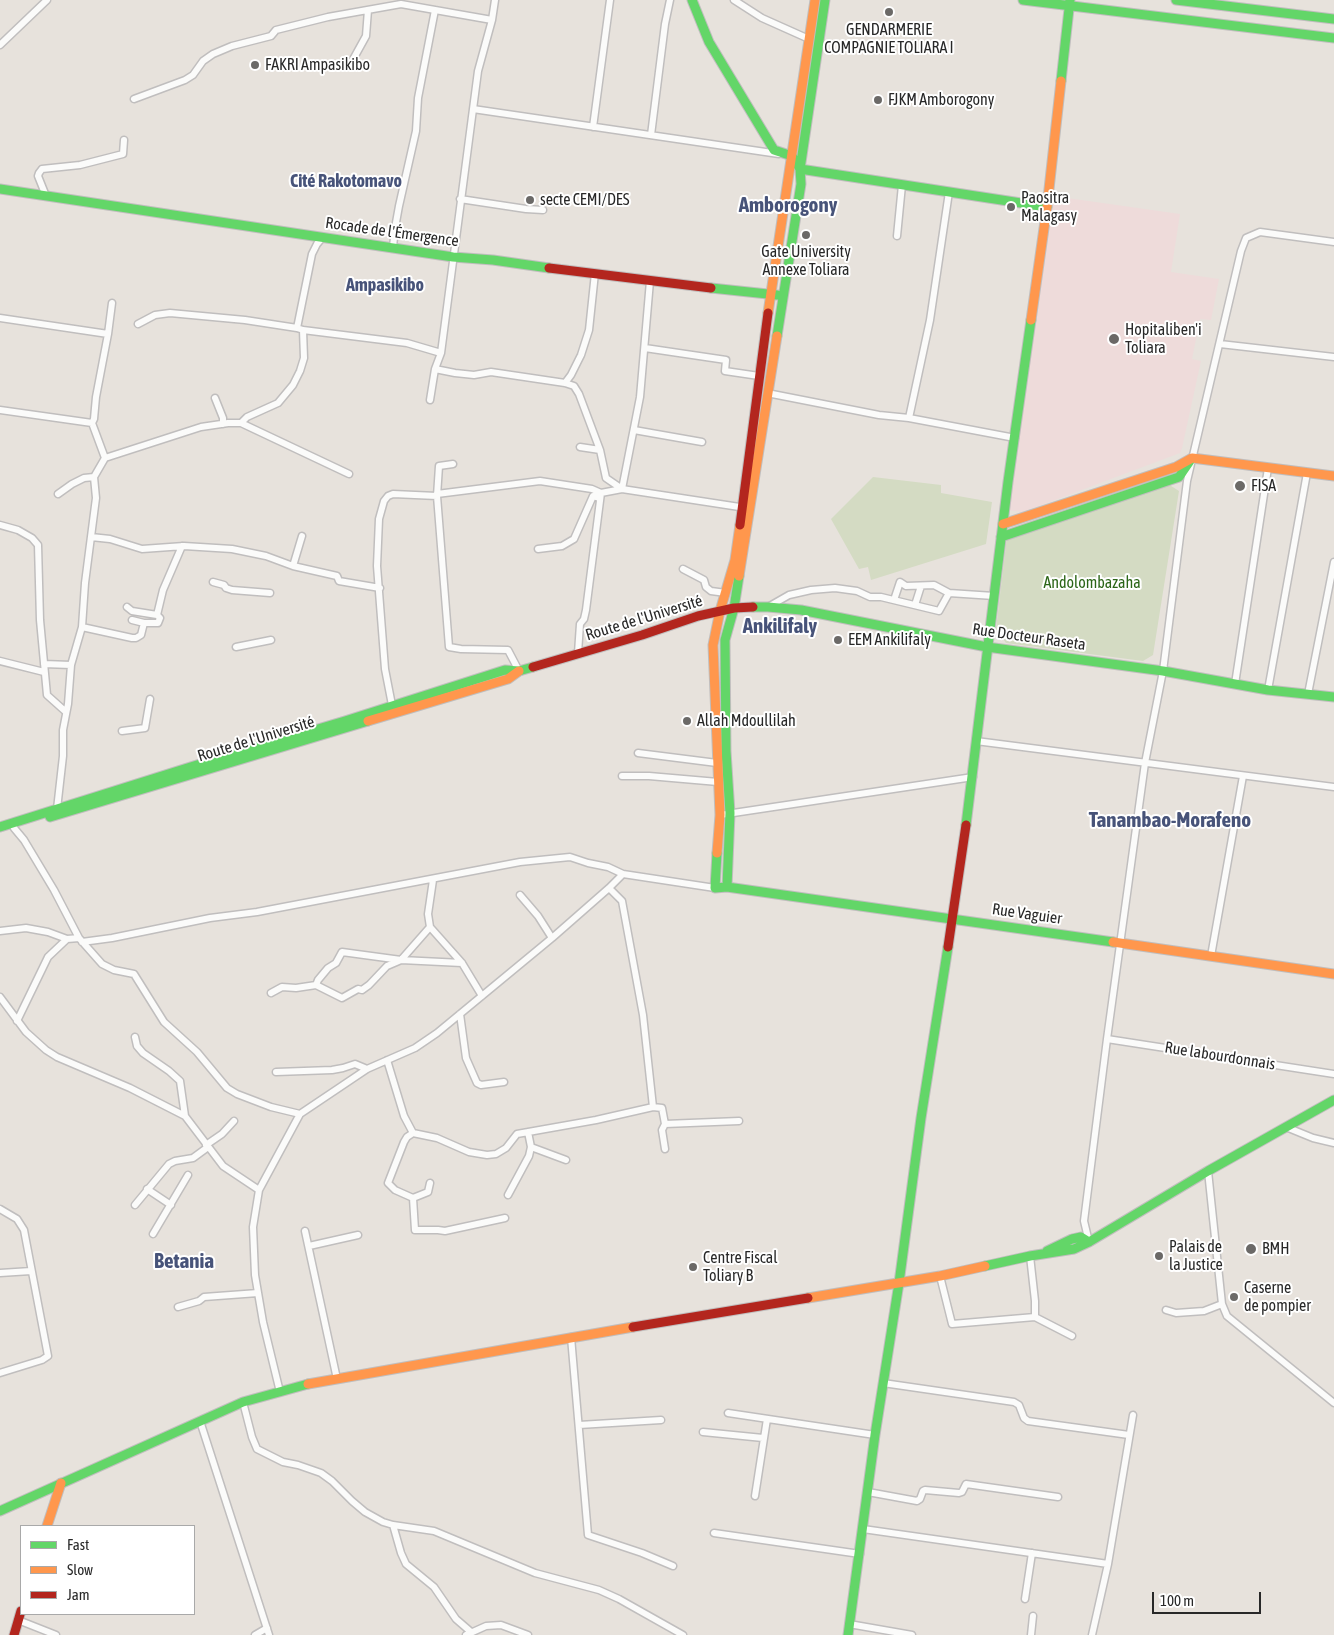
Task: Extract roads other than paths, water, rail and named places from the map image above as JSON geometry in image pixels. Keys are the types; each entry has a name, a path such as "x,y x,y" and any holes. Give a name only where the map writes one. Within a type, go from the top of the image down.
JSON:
{"street":[{"path":"0,45 47,0"},
{"path":"430,400 435,369 441,353 452,256 478,71 492,20 495,0"},
{"path":"593,127 610,0"},
{"path":"651,135 665,24 670,0"},
{"path":"692,0 709,42 774,150 792,156 800,169 1048,207"},
{"path":"734,0 762,18 809,39"},
{"path":"727,886 730,813 726,751 725,640 734,608 759,376 815,0"},
{"path":"0,931 26,928 48,932 67,939 112,938 210,918 257,912 433,880 520,862 570,857 588,864 608,867 623,874 715,888 720,815 713,645 720,610 735,560 767,393 800,184 800,169 825,0"},
{"path":"1023,0 1070,3 1334,38"},
{"path":"1176,0 1334,19"},
{"path":"134,99 185,80 193,75 203,61 213,54 232,46 271,36 276,30 328,17 401,2 492,20"},
{"path":"848,1635 921,1118 953,919 1008,482 1048,207 1070,3"},
{"path":"350,65 366,36 368,10"},
{"path":"393,248 398,213 416,131 418,98 435,10"},
{"path":"473,108 792,156"},
{"path":"46,196 38,176 42,169 80,165 123,154 124,140"},
{"path":"897,236 902,185"},
{"name":"Rocade de l'Émergence","path":"0,189 393,248 782,296"},
{"path":"909,418 930,320 949,192"},
{"path":"460,199 543,210"},
{"path":"1090,1242 1084,1221 1107,1038 1145,763 1163,671 1187,481 1240,251 1246,238 1260,232 1334,242"},
{"path":"241,422 247,416 268,409 278,403 293,385 300,371 304,358 300,329 312,254 322,238"},
{"path":"565,383 581,355 589,330 595,273"},
{"path":"622,489 640,397 650,281"},
{"path":"105,458 92,423 112,303"},
{"path":"138,324 155,315 170,313 245,320 407,343 441,353"},
{"path":"0,318 108,334"},
{"path":"1220,344 1334,357"},
{"path":"645,348 726,360 725,371 759,376"},
{"path":"435,369 474,375 491,372 574,386 579,394 600,450 606,478 622,489"},
{"path":"767,393 1015,438"},
{"path":"215,398 223,418 223,424"},
{"path":"0,410 92,423"},
{"path":"57,809 64,756 62,730 68,704 71,665 82,627 90,537 96,498 94,477 105,458 202,428 241,422 349,474"},
{"path":"634,430 702,442"},
{"path":"580,447 600,450"},
{"path":"1003,524 1176,467 1192,458 1334,476"},
{"path":"1001,537 1178,477 1192,458"},
{"path":"453,464 439,466 437,495 450,647 461,650 508,650 518,671"},
{"path":"1235,684 1268,468"},
{"path":"1268,690 1307,473"},
{"path":"58,494 84,478 94,477"},
{"path":"392,705 385,669 378,566 379,519 384,501 388,496 393,494 437,495 540,480 592,489 600,495"},
{"path":"538,549 562,546 574,539 593,496 622,489 746,508"},
{"path":"578,653 580,624 584,619 586,610 600,495"},
{"path":"0,525 18,530 32,538 38,545 40,620 47,695 66,712"},
{"path":"293,566 302,536"},
{"path":"90,537 123,542 142,549 182,546 232,549 266,556 293,566 337,576 339,581 380,588"},
{"path":"132,620 144,623 158,623 160,618 157,615 164,590 182,546"},
{"path":"1308,694 1334,562"},
{"path":"683,569 704,580 706,587 712,591 726,593"},
{"path":"213,582 224,585 232,590 270,593"},
{"path":"894,600 900,582 906,586 934,585 948,593 994,596"},
{"path":"915,605 921,586"},
{"path":"768,607 789,595 811,590 827,589 857,591 870,597 881,597 939,611 948,593"},
{"path":"127,607 132,611 157,615"},
{"name":"Rue Docteur Raseta","path":"720,610 768,607 801,610 987,647 1163,671 1268,690 1334,697"},
{"name":"Route de l'Université","path":"0,833 508,678 518,671 720,610"},
{"path":"82,627 136,638 141,635 144,623"},
{"path":"236,647 270,640"},
{"path":"0,661 44,672"},
{"path":"44,664 71,665"},
{"name":"Route de l'Université","path":"0,827 505,670 518,671"},
{"path":"122,731 145,728 150,699"},
{"path":"976,742 1334,788"},
{"path":"638,753 717,764"},
{"path":"622,776 649,776 718,782"},
{"path":"1210,956 1243,776"},
{"path":"720,815 972,777"},
{"path":"14,828 24,840 54,890 80,940 102,964 114,970 134,974 164,1022 197,1052 227,1088 237,1094 270,1106 300,1114"},
{"path":"280,1392 255,1275 253,1226 259,1190 300,1114 367,1069 415,1048 437,1033 552,938 623,874"},
{"path":"433,880 428,914 430,927 462,963 482,996"},
{"name":"Rue Vaguier","path":"715,888 727,886 1334,974"},
{"path":"609,888 622,901 643,1015 653,1107"},
{"path":"520,895 538,916 552,938"},
{"path":"271,993 282,987 296,988 316,985 342,998 358,989 362,990 387,966 401,960 430,927"},
{"path":"16,1021 48,957 67,939"},
{"path":"316,985 328,968 336,964 342,952 401,960 462,963"},
{"path":"0,997 16,1021 46,1050 57,1057 121,1084 186,1116"},
{"path":"460,1014 466,1058 477,1083 481,1085 504,1082"},
{"path":"135,1037 137,1046 143,1053 180,1081 186,1116 223,1166 259,1190"},
{"name":"Rue labourdonnais","path":"1107,1038 1334,1074"},
{"path":"387,1060 404,1116 413,1133"},
{"path":"276,1072 332,1070 355,1064 367,1069"},
{"path":"0,1511 243,1402 280,1392 337,1379 571,1337 940,1276 1030,1256 1074,1249 1090,1242 1208,1171 1334,1100"},
{"path":"430,1183 428,1192 413,1198 395,1190 388,1183 406,1137 413,1133 437,1138 469,1152 487,1155 496,1154 506,1148 517,1134 596,1120 653,1107 662,1108 666,1124 662,1130 665,1148"},
{"path":"666,1124 739,1120"},
{"path":"135,1205 169,1164 193,1158 222,1134 234,1121"},
{"path":"1286,1127 1313,1138 1334,1143"},
{"path":"508,1195 524,1168 531,1147 528,1132"},
{"path":"531,1147 566,1160"},
{"path":"1208,1171 1222,1304 1228,1316 1334,1403"},
{"path":"153,1234 188,1175"},
{"path":"147,1189 171,1205"},
{"path":"413,1198 415,1230 445,1231 505,1218"},
{"path":"0,1209 17,1219 24,1230 48,1356 42,1360 0,1373"},
{"path":"305,1231 337,1379"},
{"path":"309,1246 358,1235"},
{"path":"1030,1256 1035,1317"},
{"path":"0,1273 31,1270"},
{"path":"940,1276 952,1324 1035,1317 1072,1336"},
{"path":"178,1307 199,1301 204,1297 258,1293"},
{"path":"1166,1310 1176,1313 1204,1311 1222,1304"},
{"path":"571,1337 588,1534 673,1566"},
{"path":"883,1383 1014,1402 1019,1405 1024,1418 1028,1420 1130,1435"},
{"path":"243,1402 252,1438 258,1449 283,1462 321,1473 332,1481 352,1502 383,1522 434,1531 535,1573 599,1590 684,1635"},
{"path":"728,1413 875,1435"},
{"path":"1092,1635 1108,1564 1133,1415"},
{"path":"755,1496 767,1418"},
{"path":"579,1426 661,1420"},
{"path":"200,1421 268,1631 255,1635"},
{"path":"704,1432 764,1438"},
{"path":"47,1525 61,1483"},
{"path":"868,1492 918,1501 925,1490 959,1493 962,1492 966,1484 1058,1497"},
{"path":"393,1525 406,1564 434,1587 469,1634 486,1626 501,1625 528,1635"},
{"path":"863,1529 1108,1564"},
{"path":"714,1533 860,1554"},
{"path":"1025,1599 1032,1553"},
{"path":"14,1635 20,1616 56,1635"},
{"path":"1032,1635 1033,1616"},
{"path":"849,1624 912,1635"}],"place":[{"name":"GENDARMERIE COMPAGNIE TOLIARA I","path":"889,12"},
{"name":"FAKRI Ampasikibo","path":"255,65"},
{"name":"FJKM Amborogony","path":"878,100"},
{"name":"secte CEMI/DES","path":"530,200"},
{"name":"Paositra Malagasy","path":"1011,207"},
{"name":"Gate University Annexe Toliara","path":"806,235"},
{"name":"Hopitaliben'i Toliara","path":"1114,339"},
{"name":"FISA","path":"1240,486"},
{"name":"EEM Ankilifaly","path":"838,640"},
{"name":"Allah Mdoullilah","path":"687,721"},
{"name":"BMH","path":"1251,1249"},
{"name":"Palais de la Justice","path":"1159,1256"},
{"name":"Centre Fiscal Toliary B","path":"693,1267"},
{"name":"Caserne de pompier","path":"1234,1297"}],"district":[{"name":"Cité Rakotomavo","path":"346,181"},
{"name":"Amborogony","path":"788,205"},
{"name":"Ampasikibo","path":"385,285"},
{"name":"Ankilifaly","path":"780,626"},
{"name":"Tanambao-Morafeno","path":"1170,820"},
{"name":"Betania","path":"184,1261"}],"park label":[{"name":"Andolombazaha","path":"1092,583"}]}
